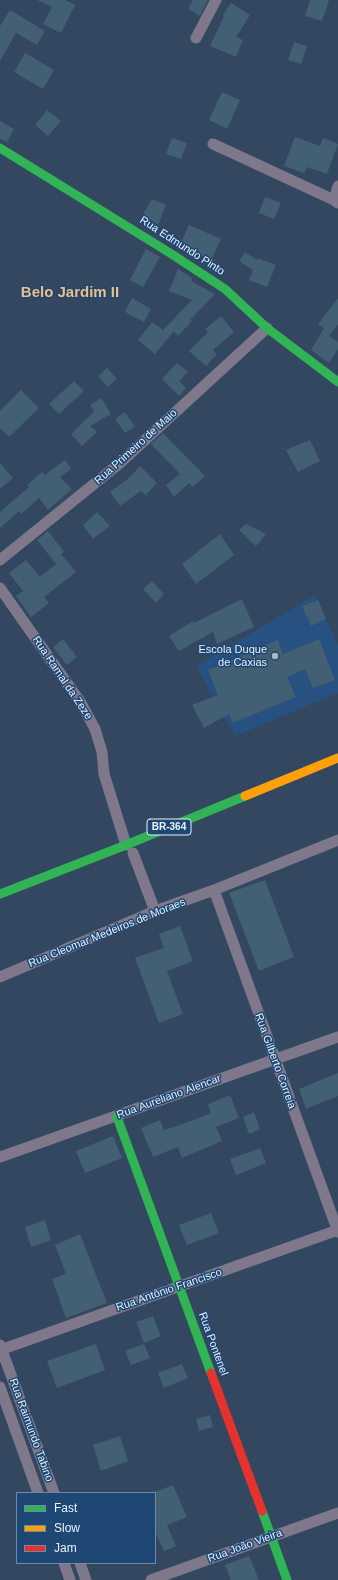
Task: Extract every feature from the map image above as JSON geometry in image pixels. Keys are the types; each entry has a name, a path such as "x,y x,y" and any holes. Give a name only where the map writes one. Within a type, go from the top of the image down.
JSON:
{"main road":[{"name":"Rua Edmundo Pinto","path":"0,148 170,252 225,289 267,328 338,382"},
{"name":"BR-364","path":"0,894 131,851 338,758"},
{"name":"Rua Pontenel","path":"117,1117 287,1580"}],"street":[{"path":"196,38 216,0"},
{"path":"213,144 336,201 338,186"},
{"name":"Rua Primeiro de Maio","path":"0,560 120,463 267,328"},
{"name":"Rua Ramal da Zeze","path":"0,588 89,716 95,729 102,752 104,774 131,851 155,912"},
{"path":"214,890 338,840"},
{"name":"Rua Cleomar Medeiros de Moraes","path":"0,977 155,912 214,890"},
{"name":"Rua Gilberto Correia","path":"214,890 338,1231"},
{"name":"Rua Aureliano Alencar","path":"0,1157 117,1117 274,1058 338,1037"},
{"name":"Rua Antônio Francisco","path":"1,1348 338,1231"},
{"name":"Rua Raimundo Tabino","path":"1,1348 54,1492"},
{"name":"Rua Raimundo Tabino","path":"0,1387 38,1492"},
{"path":"28,1465 42,1460"},
{"name":"Rua João Vieira","path":"151,1580 338,1513"},
{"path":"64,1564 70,1580"},
{"path":"80,1564 86,1580"}],"shaded area":[{"name":"Escola Duque de Caxias","path":"315,595 338,646 338,693 235,736 196,666"}],"building":[{"path":"37,0 65,0 75,5 61,33 43,24 52,7"},
{"path":"193,0 208,0 200,16 188,9"},
{"path":"310,0 329,0 322,21 305,16"},
{"path":"231,3 250,15 236,37 243,40 236,57 210,46 224,16 223,15"},
{"path":"10,10 45,31 37,45 16,33 0,61 0,26"},
{"path":"294,42 307,46 301,64 288,60"},
{"path":"25,53 54,70 43,89 14,72"},
{"path":"222,92 240,100 227,129 209,120"},
{"path":"47,110 61,121 48,136 35,125"},
{"path":"0,121 14,129 7,142 0,139"},
{"path":"295,137 320,146 323,138 338,144 327,174 307,167 304,173 284,166"},
{"path":"172,138 187,143 181,159 166,154"},
{"path":"265,197 281,203 274,219 259,213"},
{"path":"152,199 166,205 158,225 143,214"},
{"path":"189,225 221,239 211,260 179,247"},
{"path":"146,249 160,257 143,287 130,280"},
{"path":"245,252 257,260 258,258 276,265 267,287 249,280 253,270 239,261"},
{"path":"178,269 192,278 191,281 215,294 190,320 192,321 178,336 174,331 155,354 138,340 152,322 163,330 192,300 169,291"},
{"path":"132,298 151,309 144,322 125,312"},
{"path":"338,298 338,324 329,336 338,342 338,349 329,363 311,350 324,328 318,324"},
{"path":"221,316 234,332 213,350 217,354 206,366 189,351 208,332 205,329"},
{"path":"177,363 188,372 179,381 186,388 179,396 162,379"},
{"path":"107,368 117,379 108,387 98,376"},
{"path":"74,381 84,391 59,414 49,404"},
{"path":"21,390 39,408 9,437 0,428 0,411"},
{"path":"101,398 111,414 90,426 97,432 82,446 71,434 94,411 90,405"},
{"path":"125,412 135,427 125,433 115,419"},
{"path":"163,433 205,476 193,487 189,483 174,497 166,485 180,474 151,444"},
{"path":"310,440 320,461 298,472 286,450"},
{"path":"65,460 71,469 60,477 72,489 48,510 39,498 21,514 19,511 0,528 0,512 29,487 27,485 42,472 45,475"},
{"path":"0,463 13,478 0,489"},
{"path":"140,466 157,483 146,495 141,491 120,506 110,492 129,478"},
{"path":"97,512 110,526 93,539 83,525"},
{"path":"246,524 266,534 256,546 239,530"},
{"path":"48,531 64,552 61,554 76,572 44,597 49,603 31,617 16,596 23,591 9,573 26,560 40,577 56,564 37,540"},
{"path":"220,534 234,555 196,584 182,564"},
{"path":"152,581 164,594 156,603 143,589"},
{"path":"242,599 254,627 217,644 213,632 179,651 169,636 193,621 194,623"},
{"path":"318,600 326,619 311,626 302,606"},
{"path":"63,639 77,657 67,665 53,647"},
{"path":"319,639 335,680 313,688 305,669 287,677 296,697 233,723 229,714 204,728 192,705 218,695 208,670 278,640 283,654"},
{"path":"265,880 294,957 259,971 229,893"},
{"path":"180,926 193,961 167,971 183,1014 159,1023 135,958 164,948 159,934"},
{"path":"338,1073 338,1096 306,1109 299,1089"},
{"path":"230,1095 239,1118 216,1127 222,1141 182,1158 178,1147 153,1157 141,1128 160,1120 164,1130 183,1124 211,1113 208,1104"},
{"path":"254,1112 260,1129 249,1134 243,1117"},
{"path":"113,1136 122,1158 85,1173 76,1151"},
{"path":"260,1148 266,1163 236,1175 230,1159"},
{"path":"211,1213 219,1233 187,1245 179,1225"},
{"path":"45,1220 51,1240 31,1247 25,1227"},
{"path":"80,1234 107,1303 66,1318 52,1279 66,1274 55,1245"},
{"path":"153,1316 161,1336 144,1343 136,1322"},
{"path":"96,1344 105,1370 57,1388 47,1361"},
{"path":"144,1344 150,1358 131,1365 125,1351"},
{"path":"182,1364 188,1378 164,1388 158,1373"},
{"path":"210,1415 213,1427 199,1431 196,1419"},
{"path":"120,1436 128,1461 101,1471 93,1445"},
{"path":"173,1485 187,1517 167,1525 176,1546 164,1551 156,1534 155,1492"},
{"path":"249,1556 259,1580 231,1580 225,1565"}],"traffic: fast":[{"path":"0,148 170,253 225,289 267,328 338,382"},
{"path":"0,894 126,845 245,796"},
{"path":"117,1117 211,1373"},
{"path":"262,1511 287,1580"}],"traffic: slow":[{"path":"245,796 338,758"}],"traffic: jam":[{"path":"211,1373 262,1511"}],"place":[{"name":"Escola Duque de Caxias","path":"275,656"}],"district":[{"name":"Belo Jardim II","path":"70,293"}]}
